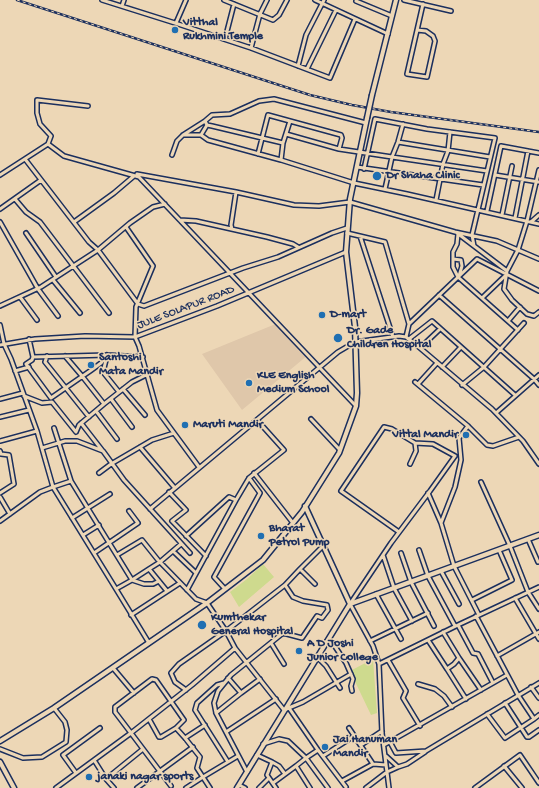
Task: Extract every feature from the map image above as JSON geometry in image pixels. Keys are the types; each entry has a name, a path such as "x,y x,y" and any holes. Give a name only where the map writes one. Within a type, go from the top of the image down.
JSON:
{"street":[{"path":"102,0 250,48 330,78 355,19"},
{"path":"122,6 124,0"},
{"path":"176,23 186,0"},
{"path":"226,0 273,20 279,15 287,0"},
{"path":"250,48 260,14 267,0"},
{"path":"315,0 323,2 336,10 388,34"},
{"path":"356,0 392,16"},
{"path":"0,741 54,708 207,604 263,560 293,523 339,453 356,406 357,394 355,327 346,252 350,202 372,95 396,0"},
{"path":"404,0 451,10"},
{"path":"298,66 306,34 323,2"},
{"path":"225,40 234,4"},
{"path":"417,30 426,31 433,36 435,41 427,77 407,74 417,30 423,4"},
{"path":"307,69 336,10"},
{"path":"172,155 177,141 183,135 212,115 238,112 259,101 274,99 367,121"},
{"path":"0,175 48,144 51,136 40,124 37,113 37,100 88,106"},
{"path":"258,154 268,115 341,135 342,138 339,149"},
{"path":"364,169 376,118 450,132 495,138 472,236 474,246"},
{"path":"281,160 290,120"},
{"path":"205,121 207,125 284,143"},
{"path":"385,189 392,157 403,124"},
{"path":"201,136 207,125"},
{"path":"436,200 443,164 448,151 450,132"},
{"path":"286,134 339,149 368,152 487,171"},
{"path":"183,135 201,136 208,140 281,160 354,183 487,211 539,224"},
{"path":"398,142 490,157"},
{"path":"48,144 64,156 140,178"},
{"path":"487,211 501,146 539,154"},
{"path":"514,218 528,151"},
{"path":"25,159 89,242 98,250 138,304 144,306 278,257 332,232 348,228"},
{"path":"502,215 512,166"},
{"path":"357,168 483,185"},
{"path":"539,170 527,221 518,250 507,273 504,289 512,300 527,314 534,316 539,312"},
{"path":"356,406 137,174 236,192 294,205 319,206 350,202 457,233 498,241 539,259"},
{"path":"495,175 537,182"},
{"path":"74,222 114,193 134,176"},
{"path":"0,209 41,180"},
{"path":"232,229 231,225 236,192"},
{"path":"14,199 26,212 40,222 109,313"},
{"path":"0,306 38,289 98,250 153,207 165,204"},
{"path":"531,222 539,215"},
{"path":"180,220 196,221 232,229 293,244 298,247"},
{"path":"0,222 38,289 58,316"},
{"path":"126,227 153,266 136,307 135,337 143,357 157,410 199,467"},
{"path":"26,233 54,278 80,313"},
{"path":"347,233 385,242 409,324 408,338"},
{"path":"457,233 507,273"},
{"path":"457,233 457,244 453,252 453,267 458,277 518,330"},
{"path":"360,236 393,337"},
{"name":"JULE SOLAPUR ROAD","path":"2,345 29,339 85,336 135,337 250,292 346,252"},
{"path":"453,259 461,260 462,266 458,277"},
{"path":"409,324 477,259 507,273 539,291"},
{"path":"482,298 507,273"},
{"path":"439,295 539,385"},
{"path":"20,297 37,320"},
{"path":"508,321 520,307"},
{"path":"408,338 432,321 516,395"},
{"path":"462,385 484,367 501,350 524,323"},
{"path":"0,325 2,345 11,359 37,431 53,487 149,643"},
{"path":"420,348 440,329"},
{"path":"150,508 338,352 355,342 399,336 408,338 496,413 523,441 539,464"},
{"path":"29,339 33,357"},
{"path":"442,367 461,347"},
{"path":"65,355 104,404"},
{"path":"107,355 97,366 50,398 26,364 33,357 47,356 107,355 143,357"},
{"path":"107,355 103,372 119,392"},
{"path":"47,356 45,362 89,417"},
{"path":"437,363 417,383 468,426 487,445 493,446 519,437"},
{"path":"15,371 28,367"},
{"path":"0,399 23,395 42,403 52,402 76,432 81,423 104,404 132,382 148,374"},
{"path":"496,413 539,375"},
{"path":"123,389 145,415"},
{"path":"111,399 132,427"},
{"path":"0,417 29,410"},
{"path":"96,411 118,439"},
{"path":"312,419 340,450"},
{"path":"187,590 249,478 284,450 256,420"},
{"path":"81,423 112,464 190,553"},
{"path":"441,523 455,487 461,460 459,438 468,426"},
{"path":"245,788 238,786 350,604 399,532 454,456 434,444 415,443 392,429 384,427 340,491 399,532"},
{"path":"54,428 71,481 132,580 144,584 153,584 159,581"},
{"path":"0,441 37,431"},
{"path":"99,473 152,440 174,433"},
{"path":"42,448 65,441 77,441 103,451"},
{"path":"410,464 416,451 415,443"},
{"path":"140,447 174,487"},
{"path":"0,451 1,454 9,456 14,484 0,494"},
{"path":"254,473 293,523"},
{"path":"225,589 214,577 260,493 249,478"},
{"path":"0,521 40,492 71,481"},
{"path":"481,482 510,546 528,592 539,609"},
{"path":"169,492 186,510 172,521 206,556"},
{"path":"428,493 441,523 454,566 472,600 477,616 518,695 534,719"},
{"path":"72,518 110,494"},
{"path":"0,497 10,514"},
{"path":"186,536 229,497 236,500"},
{"path":"305,506 350,604 370,641 379,664 382,730 389,788"},
{"path":"94,553 138,523 129,511"},
{"path":"83,535 99,525"},
{"path":"350,604 538,535 539,541"},
{"path":"528,539 538,562"},
{"path":"117,555 142,540 160,562 196,599 207,604 236,648 284,710"},
{"path":"116,589 160,562 181,544"},
{"path":"186,690 175,682 171,673 179,664 226,631 285,585 323,546"},
{"path":"419,550 428,576 473,653 478,654 493,683"},
{"path":"472,600 512,580 499,550"},
{"path":"173,551 196,573"},
{"path":"401,553 411,582 434,626"},
{"path":"383,555 394,588 412,621"},
{"path":"149,569 167,591"},
{"path":"300,569 315,584"},
{"path":"441,571 459,604"},
{"path":"131,615 180,583"},
{"path":"247,772 216,713 214,703 218,691 228,678 283,633 302,638 317,616 322,618 328,610 327,605 303,601 294,597 285,585"},
{"path":"379,664 539,587"},
{"path":"376,594 401,639"},
{"path":"515,598 537,633 539,639"},
{"path":"370,641 428,613"},
{"path":"443,632 481,690"},
{"path":"497,656 537,633"},
{"path":"428,640 466,699"},
{"path":"327,641 334,645 346,663 353,679 351,686 352,691"},
{"path":"271,642 284,664"},
{"path":"56,788 61,786 76,773 131,734 236,648"},
{"path":"317,657 326,666 340,688"},
{"path":"447,669 459,658"},
{"path":"388,660 406,691 402,698 420,726"},
{"path":"113,668 134,693"},
{"path":"284,710 304,702 351,674"},
{"path":"384,745 420,726 507,675"},
{"path":"149,719 159,737 176,728 184,720 154,678 114,709 131,734 171,786"},
{"path":"228,678 241,694"},
{"path":"216,713 260,679"},
{"path":"224,683 217,685 196,703 195,710 228,762"},
{"path":"366,788 387,772 407,764 539,683"},
{"path":"418,684 435,689 444,696 452,707"},
{"path":"531,687 539,698"},
{"path":"226,732 276,699"},
{"path":"505,703 528,737 539,730"},
{"path":"0,748 24,758 42,757 66,742 68,730 54,708"},
{"path":"289,708 346,787"},
{"path":"487,714 505,738 539,715"},
{"path":"185,738 205,725"},
{"path":"76,773 63,755 100,728"},
{"path":"176,728 200,757 197,768 210,788"},
{"path":"349,728 373,764"},
{"path":"361,745 382,730"},
{"path":"323,756 354,736"},
{"path":"263,744 279,739 288,741 306,758 328,788"},
{"path":"390,742 396,754 426,751"},
{"path":"137,788 193,747"},
{"path":"106,779 143,749"},
{"path":"273,783 318,750"},
{"path":"385,754 398,767"},
{"path":"257,755 279,766 285,774"},
{"path":"475,788 520,755 539,783"},
{"path":"187,788 203,776 238,756"},
{"path":"94,760 106,779 114,788"},
{"path":"0,762 14,788"},
{"path":"272,762 267,775 276,788"},
{"path":"342,781 373,764 386,765"},
{"path":"296,766 310,788"},
{"path":"504,766 522,788"},
{"path":"259,788 269,778"}],"shaded area":[{"name":"KLE English Medium School","path":"278,323 308,355 242,410 202,354"}],"green space":[{"path":"263,564 274,577 239,607 230,592"},
{"path":"373,659 377,713 371,715 350,671"}],"railway":[{"path":"17,0 310,95 391,112 539,132"}],"place":[{"name":"Vitthal Rukhmini Temple","path":"175,30"},
{"name":"Dr Shaha Clinic","path":"377,176"},
{"name":"D-mart","path":"322,315"},
{"name":"Dr. Gade Children Hospital","path":"338,338"},
{"name":"Santoshi Mata Mandir","path":"91,365"},
{"name":"KLE English Medium School","path":"249,383"},
{"name":"Maruti Mandir","path":"185,425"},
{"name":"Vittal Mandir","path":"466,435"},
{"name":"Bharat Petrol Pump","path":"261,536"},
{"name":"Kumthekar General Hospital","path":"202,625"},
{"name":"A D Joshi Junior College","path":"299,651"},
{"name":"Jai Hanuman Mandir","path":"325,747"},
{"name":"janaki nagar sports","path":"89,777"}]}
